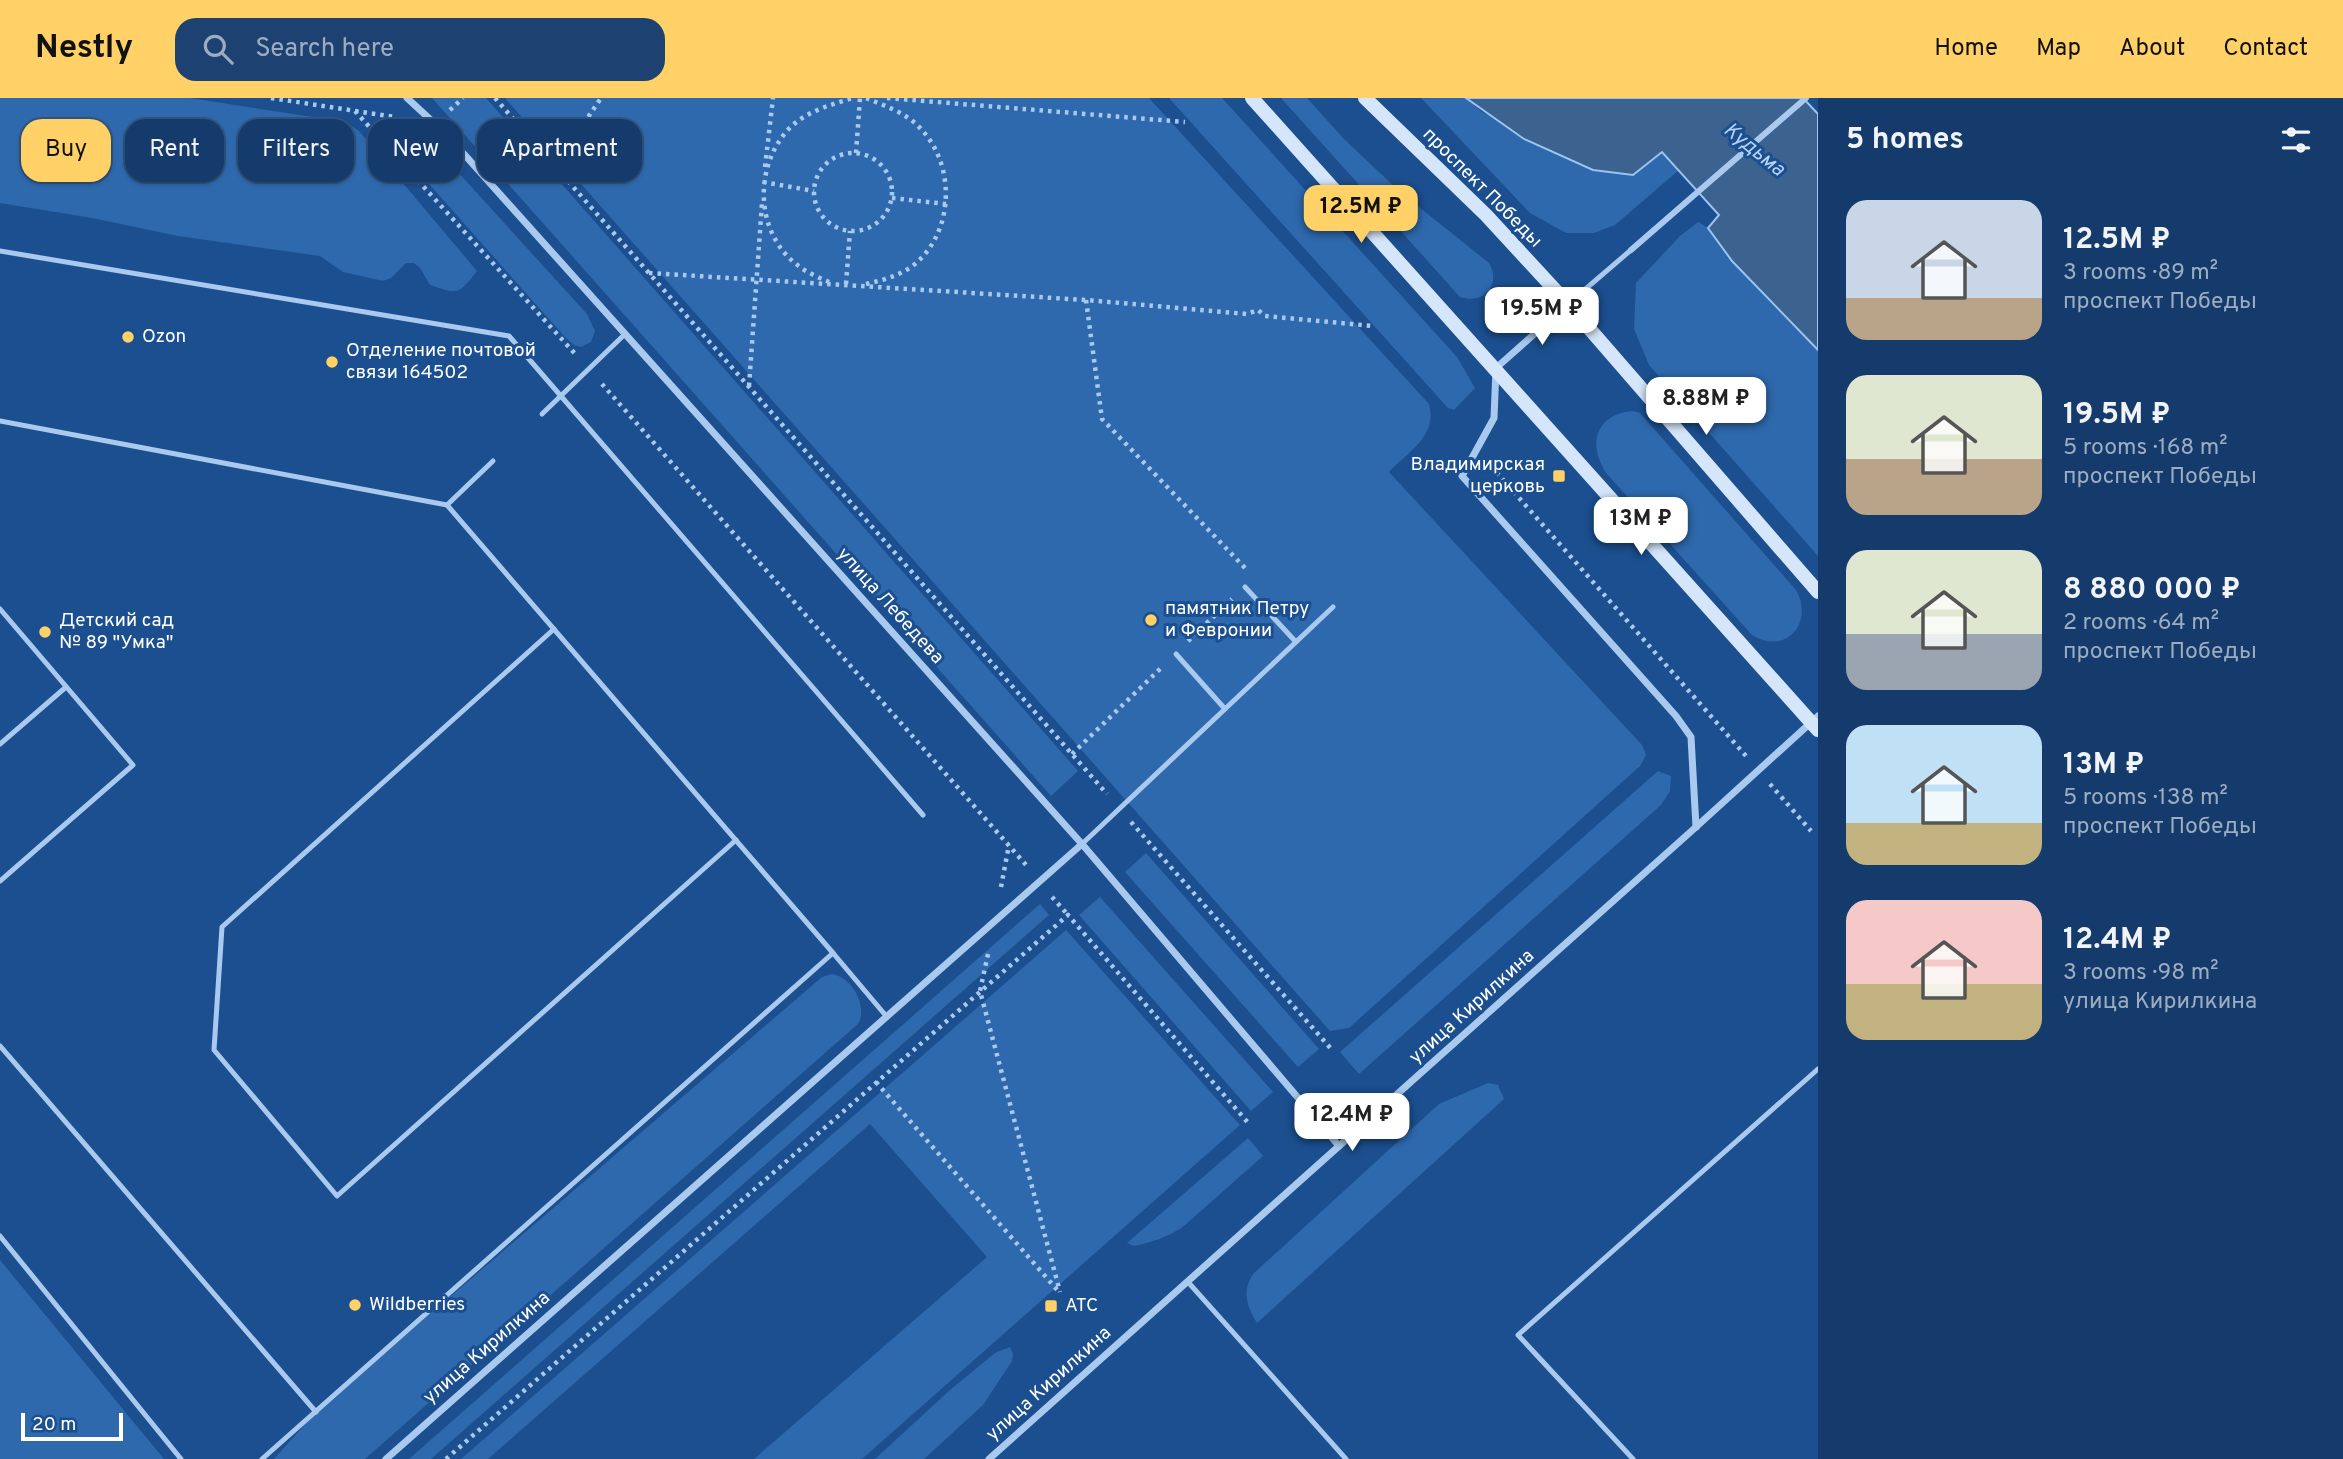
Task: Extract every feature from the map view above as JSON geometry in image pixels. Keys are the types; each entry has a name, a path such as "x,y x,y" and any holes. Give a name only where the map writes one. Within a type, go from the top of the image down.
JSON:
{"main road":[{"path":"1252,98 1816,723"},
{"name":"проспект Победы","path":"1365,98 1486,215 1568,304 1818,592"}],"street":[{"name":"улица Лебедева","path":"407,98 436,123 1082,844 1339,1146"},
{"path":"1631,250 1807,98"},
{"path":"1568,304 1496,368 1494,418 1462,476 1649,683 1691,737 1696,827"},
{"name":"улица Кирилкина","path":"989,1459 1816,723"},
{"name":"улица Кирилкина","path":"386,1459 1082,844"}],"lane":[{"path":"1568,304 1631,250"},
{"path":"0,251 509,336 923,815"},
{"path":"542,414 625,334"},
{"path":"0,421 447,505 887,1017"},
{"path":"447,505 493,461"},
{"path":"1244,587 1296,642"},
{"path":"1082,844 1333,607"},
{"path":"0,609 133,765 0,881"},
{"path":"554,629 222,927 214,1050 337,1196 736,840"},
{"path":"1176,654 1225,709"},
{"path":"0,744 66,687"},
{"path":"262,1459 833,953"},
{"path":"0,1046 316,1412"},
{"path":"1633,1459 1518,1335 1818,1069"},
{"path":"0,1236 181,1459"},
{"path":"1188,1282 1346,1459"}],"path":[{"path":"271,98 395,117"},
{"path":"495,98 514,119"},
{"path":"587,119 601,98"},
{"path":"749,386 763,183 773,98"},
{"path":"853,98 811,112 788,130 771,154 763,183 765,214 778,244 799,267 828,282 859,286 889,279 915,264 934,241 945,213 947,183 938,154 921,129 897,111 863,98 856,153"},
{"path":"887,98 1185,122"},
{"path":"355,111 589,369 1009,845 980,991 1060,1292 876,1082"},
{"path":"856,153 868,156 886,173 892,198 880,221 868,228 850,231 831,224 821,215 814,191 823,168 843,155 856,153"},
{"path":"569,182 1333,1051"},
{"path":"763,183 814,191"},
{"path":"892,198 946,204"},
{"path":"846,284 850,231"},
{"path":"649,272 1086,300 1247,314 1258,310 1265,316 1373,326"},
{"path":"1072,754 1254,578 1102,419 1086,300"},
{"path":"1477,449 1749,759"},
{"path":"1767,780 1811,831"},
{"path":"446,1459 1068,915 1250,1125"}],"shaded area":[{"path":"0,98 190,98 326,119 238,119 238,182 354,182 354,128 368,142 368,182 402,182 477,271 462,288 453,291 430,285 414,263 406,263 391,278 383,281 343,272 320,256 178,236 0,203"},
{"path":"432,98 486,98 504,119 477,119 477,149 463,133 463,119 451,119"},
{"path":"505,98 1149,98 1429,404 1431,415 1425,434 1389,472 1642,745 1646,755 1640,766 1349,1028 1330,1031 579,182 642,182 642,119 524,119"},
{"path":"1169,98 1222,98 1457,357 1475,388 1454,410 1448,408"},
{"path":"1281,98 1307,98 1344,139 1399,191 1489,263 1493,279 1488,291 1476,298 1460,297"},
{"path":"1421,98 1466,98 1482,112 1633,175 1662,152 1679,170 1615,225 1594,233 1566,233 1530,213"},
{"path":"463,178 587,314 595,331 591,342 581,347 574,345 427,182 463,182"},
{"path":"506,182 560,182 1078,771 1051,796"},
{"path":"1698,222 1708,228 1732,261 1818,350 1818,556 1649,365 1634,329 1636,283 1680,236"},
{"path":"1633,411 1640,413 1796,590 1802,614 1794,633 1775,641 1752,635 1606,473 1597,451 1598,432 1610,418"},
{"path":"1658,771 1671,776 1670,791 1661,805 1359,1074 1340,1052"},
{"path":"1146,853 1319,1049 1298,1067 1125,872"},
{"path":"1100,897 1273,1092 1251,1111 1079,915"},
{"path":"1040,904 1049,915 431,1459 409,1459"},
{"path":"1066,930 1240,1125 862,1459 754,1459 987,1257 870,1124 488,1459 461,1459"},
{"path":"832,974 846,980 856,993 861,1008 859,1023 365,1459 274,1459 316,1412 822,977"},
{"path":"1488,1083 1498,1085 1504,1099 1257,1323 1247,1298 1248,1286 1254,1273 1439,1104"},
{"path":"1248,1138 1263,1156 1185,1225 1154,1241 1134,1246 1127,1243"},
{"path":"0,1260 164,1459 0,1459"},
{"path":"1010,1347 1012,1361 983,1405 924,1459 875,1459 950,1390 995,1353"}],"water":[{"name":"Кудьма","path":"1466,98 1803,98 1818,114 1818,350 1732,261 1708,228 1719,215 1662,152 1633,175 1593,170 1524,139"}],"place":[{"name":"Ozon","path":"128,337"},
{"name":"Отделение почтовой связи 164502","path":"332,362"},
{"name":"Владимирская церковь","path":"1559,476"},
{"name":"памятник Петру и Февронии","path":"1151,620"},
{"name":"Детский сад № 89 \"Умка\"","path":"45,632"},
{"name":"Wildberries","path":"355,1305"},
{"name":"АТС","path":"1051,1306"}]}
